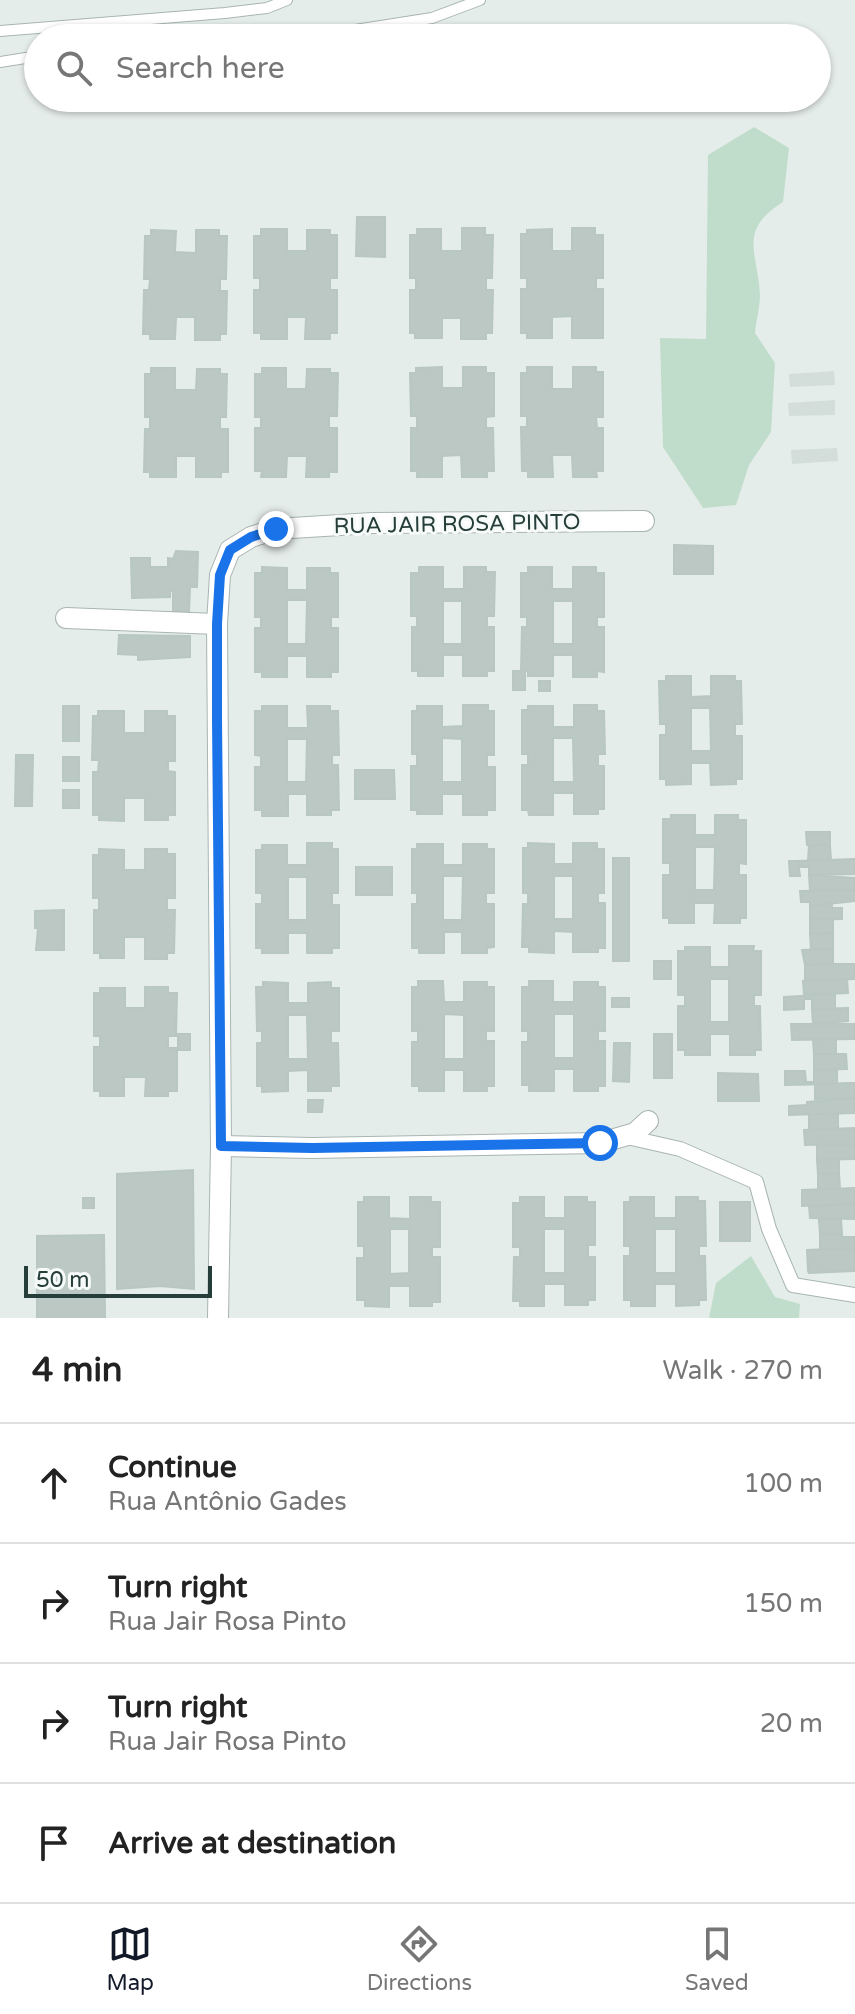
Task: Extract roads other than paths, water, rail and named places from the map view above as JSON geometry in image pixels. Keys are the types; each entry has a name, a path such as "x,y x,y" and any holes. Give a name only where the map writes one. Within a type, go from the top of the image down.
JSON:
{"street":[{"name":"RUA JAIR ROSA PINTO","path":"218,1318 221,1146 217,624 220,575 230,550 251,537 276,529 372,523 644,521"},
{"path":"66,618 217,624"},
{"path":"221,1146 312,1148 600,1143 627,1137 648,1121"},
{"path":"627,1137 680,1149 756,1182 769,1229 793,1285 855,1295"}],"lane":[{"path":"88,24 267,8 287,0"},
{"path":"394,24 432,18 480,0"},
{"path":"0,31 24,29"},
{"path":"0,62 24,58"}]}
